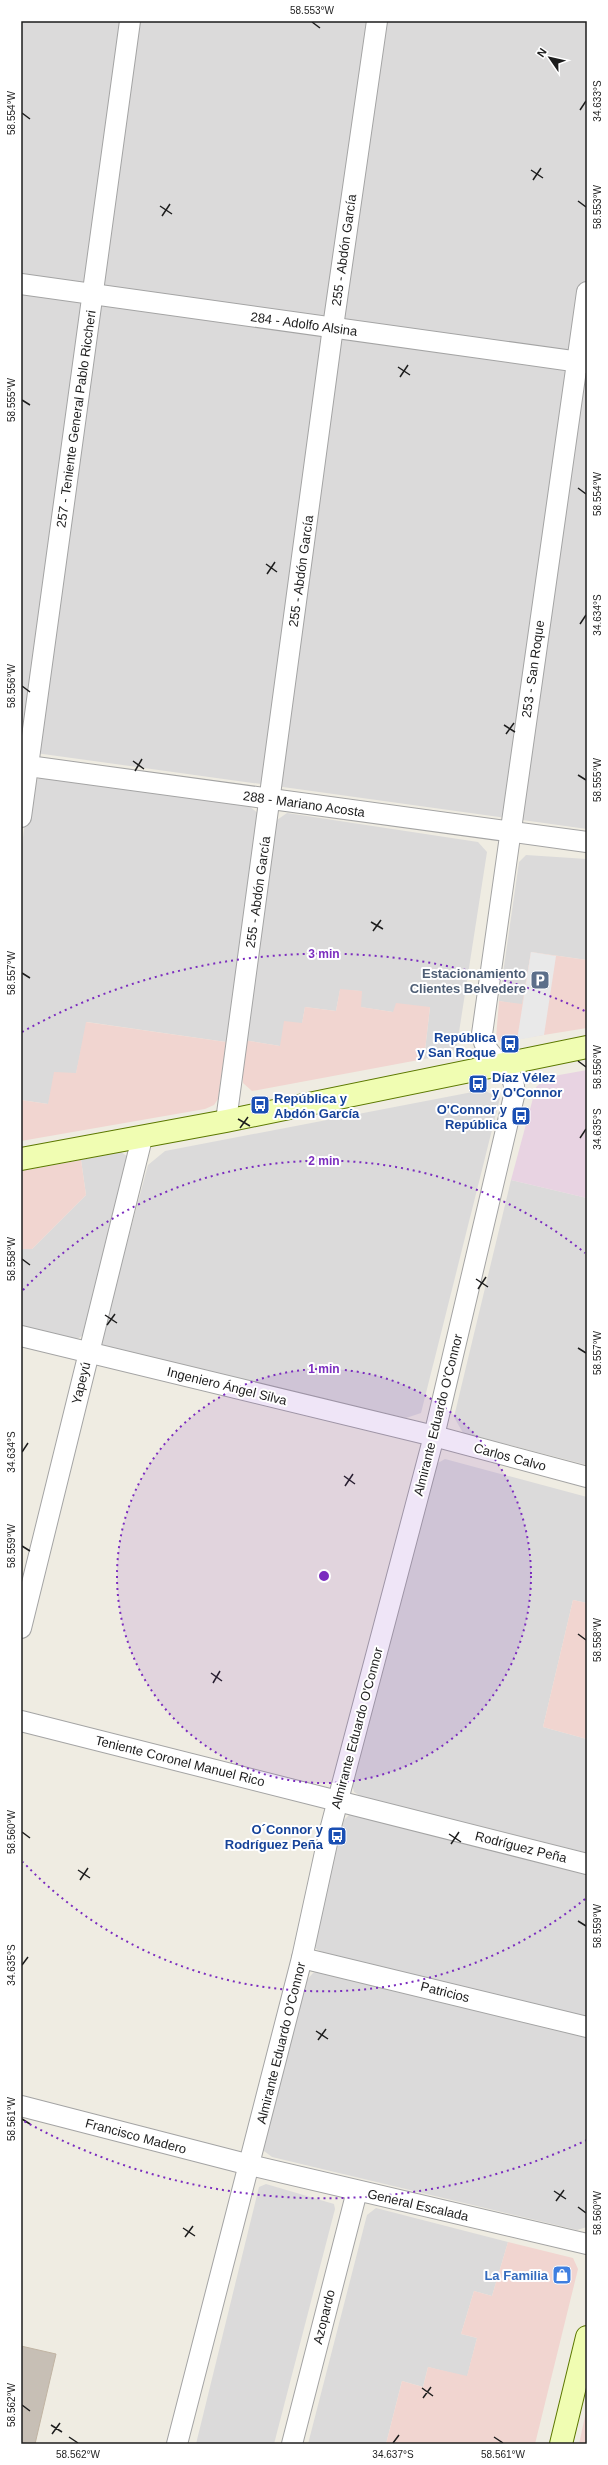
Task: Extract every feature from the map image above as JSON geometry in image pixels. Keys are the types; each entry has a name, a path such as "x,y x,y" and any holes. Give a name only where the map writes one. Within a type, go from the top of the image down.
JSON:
{"main road":[{"path":"21,1158 142,1138 500,1063 587,1047"},
{"path":"561,2444 587,2337"}],"street":[{"name":"257 - Teniente General Pablo Riccheri","path":"21,817 24,766 94,294 130,21"},
{"name":"255 - Abdón García","path":"226,1121 271,799 333,328 377,21"},
{"name":"284 - Adolfo Alsina","path":"21,284 582,362"},
{"name":"253 - San Roque","path":"500,1063 488,1051 482,1034 509,832 582,362 587,292"},
{"name":"288 - Mariano Acosta","path":"24,766 587,842"},
{"name":"Almirante Eduardo O'Connor","path":"177,2444 250,2165 302,1958 338,1800 434,1436 514,1096 516,1084 510,1073 500,1063"},
{"name":"Yapeyú","path":"21,1628 142,1138"},
{"name":"Ingeniero Ángel Silva","path":"21,1336 434,1436"},
{"name":"Carlos Calvo","path":"434,1436 587,1477"},
{"name":"Teniente Coronel Manuel Rico","path":"21,1721 338,1800"},
{"name":"Rodríguez Peña","path":"338,1800 587,1864"},
{"name":"Patricios","path":"302,1958 587,2027"},
{"name":"Francisco Madero","path":"21,2106 250,2165"},
{"name":"General Escalada","path":"250,2165 587,2244"},
{"name":"Azopardo","path":"292,2444 357,2191"}],"shaded area":[{"path":"21,21 587,21 587,829 21,751"},
{"path":"46,775 249,806 259,814 226,1042 87,1022 76,1074 48,1104 21,1100 21,853 29,790 36,780"},
{"path":"287,813 478,842 487,852 457,1045 451,1054 424,1059 430,1007 393,1012 360,1007 361,991 340,990 336,1011 305,1007 302,1024 280,1046 243,1040 277,820"},
{"path":"526,855 587,859 587,960 531,952 522,1005 499,1001 519,862"},
{"path":"531,952 587,960 587,1028 500,1042 496,1038 499,1001 522,1004"},
{"name":"Estacionamiento Clientes Belvedere","path":"531,952 556,956 544,1035 517,1040"},
{"path":"340,989 362,991 361,1007 393,1012 396,1003 430,1007 424,1059 252,1091 243,1083 243,1040 280,1046 284,1021 302,1023 305,1007 336,1011"},
{"path":"86,1022 226,1042 218,1099 214,1105 205,1109 21,1141 21,1100 48,1104 54,1072 76,1073"},
{"path":"587,1070 587,1198 511,1180 536,1087 548,1077"},
{"path":"483,1090 500,1098 421,1413 406,1418 108,1351 103,1348 100,1342 148,1165 165,1151"},
{"path":"121,1152 128,1157 83,1335 76,1340 21,1327 21,1249 32,1249 86,1195 81,1160"},
{"path":"81,1160 86,1195 32,1249 21,1249 21,1171"},
{"path":"511,1180 587,1198 587,1465 463,1433 454,1417"},
{"path":"445,1459 587,1497 587,1603 573,1600 543,1727 587,1739 587,1853 362,1797 354,1792 352,1784 436,1464"},
{"path":"573,1600 587,1603 587,1739 543,1727"},
{"path":"357,1813 587,1870 587,2020 324,1953 316,1949 312,1943 344,1820 349,1815"},
{"path":"324,1969 587,2037 587,2227 577,2230 272,2157 264,2151 262,2140 306,1981 313,1973"},
{"path":"266,2184 334,2204 335,2209 274,2444 196,2444 259,2187"},
{"path":"376,2208 508,2242 492,2296 474,2291 461,2334 477,2338 467,2377 428,2367 423,2387 402,2381 386,2444 308,2444 367,2215"},
{"path":"508,2242 573,2258 578,2269 535,2444 386,2444 402,2381 423,2387 428,2367 467,2376 477,2338 461,2334 474,2291 492,2296"},
{"path":"587,2407 587,2444 579,2444"}],"building":[{"path":"21,2346 56,2354 35,2444 21,2444"}],"place":[{"name":"Estacionamiento Clientes Belvedere","path":"540,980"},
{"name":"República y San Roque","path":"510,1044"},
{"name":"Díaz Vélez y O'Connor","path":"478,1084"},
{"name":"República y Abdón García","path":"260,1105"},
{"name":"O'Connor y República","path":"521,1116"},
{"name":"O´Connor y Rodríguez Peña","path":"337,1836"},
{"name":"La Familia","path":"562,2275"}]}
